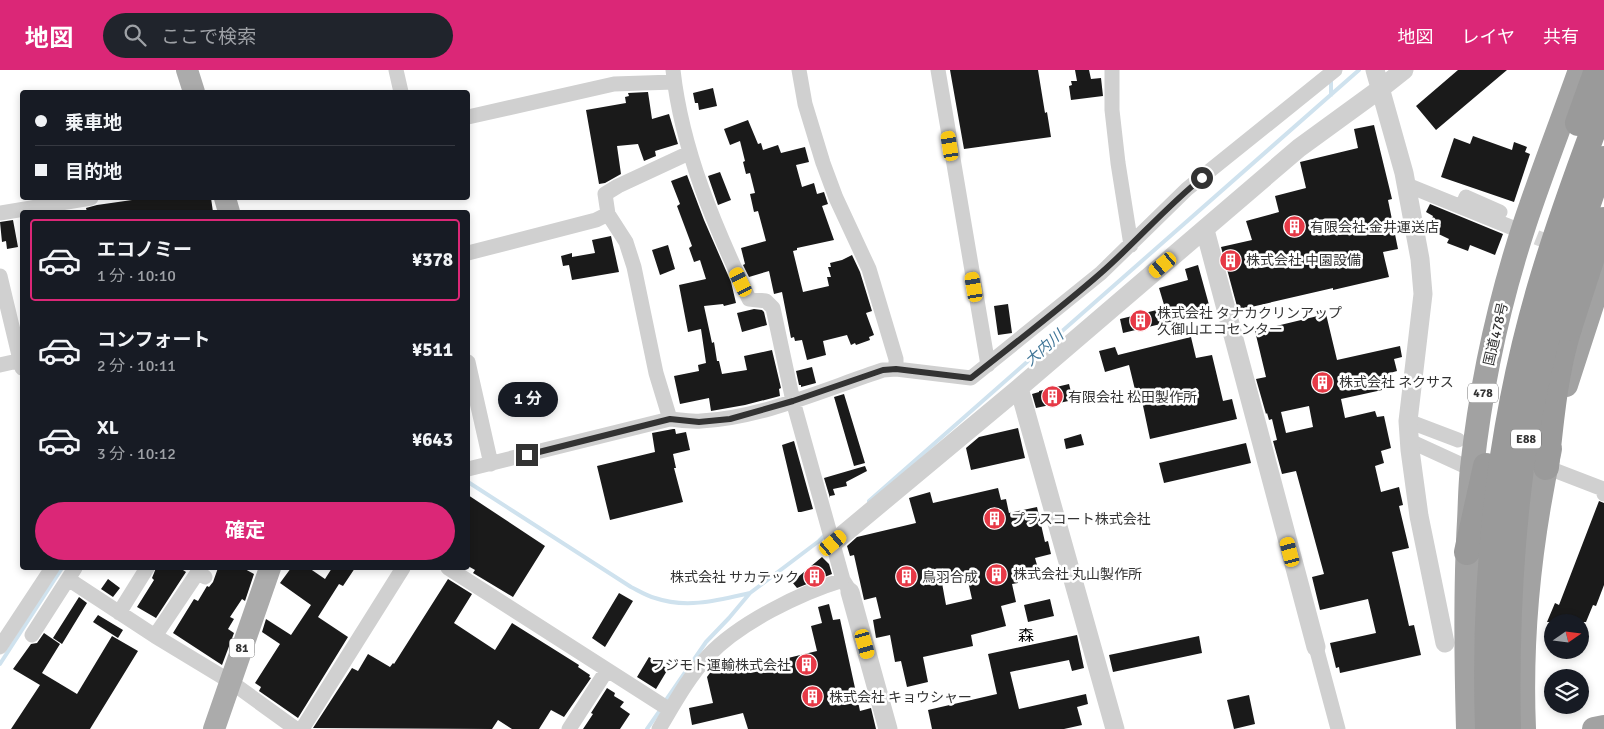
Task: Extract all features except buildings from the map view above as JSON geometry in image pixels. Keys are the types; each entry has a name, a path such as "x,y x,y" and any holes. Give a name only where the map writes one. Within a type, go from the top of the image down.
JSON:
{"highway":[{"name":"国道478号","path":"1479,467 1481,400 1519,226 1580,70"},
{"path":"1468,729 1467,552 1479,467 1542,225 1597,70"},
{"name":"E88","path":"1488,729 1488,627 1491,565 1497,504 1516,385 1543,278 1569,194 1604,102"},
{"name":"E88","path":"1508,729 1508,630 1511,566 1524,452 1534,397 1561,287 1588,201 1604,159"},
{"path":"1552,473 1557,376 1569,328 1604,220"},
{"path":"1524,729 1523,663 1525,616 1531,561 1552,473 1568,378 1603,272"},
{"path":"1594,729 1604,727"}],"main road":[{"path":"188,70 193,90"},
{"name":"81","path":"214,729 269,570"}],"street":[{"path":"396,70 401,90"},
{"path":"799,70 805,104 823,163 836,198 869,269 896,359 896,369"},
{"path":"938,70 988,365"},
{"path":"1112,70 1112,110 1131,245"},
{"path":"470,469 670,419 699,422 730,419 793,401 883,370 896,369 971,378 1101,273 1187,190 1335,70"},
{"path":"1375,70 1407,184 1420,259 1423,294 1408,420 1419,516 1446,643"},
{"path":"832,541 1019,388 1300,148 1404,70"},
{"path":"470,117 614,84 674,76 689,153 725,248 749,299 766,301 773,308 793,401 824,514 847,586 888,729"},
{"path":"670,419 656,373 634,267 626,242 608,214 606,194 618,186 689,153"},
{"path":"1407,184 1462,207 1466,197 1519,226"},
{"path":"0,213 79,200"},
{"path":"470,252 596,220 608,214"},
{"path":"1204,230 1338,729"},
{"path":"0,276 20,355"},
{"path":"0,366 20,363"},
{"path":"470,370 492,464"},
{"path":"1019,388 1115,729"},
{"path":"1408,420 1458,440"},
{"path":"1410,441 1479,467"},
{"path":"1552,473 1603,489 1604,494"},
{"path":"1552,473 1604,498"},
{"path":"0,647 51,570"},
{"path":"120,613 146,570"},
{"path":"302,729 403,570"},
{"path":"451,570 670,710"},
{"path":"156,636 198,572 205,577"},
{"path":"32,635 72,573 120,613 231,682 296,729"},
{"path":"659,729 682,692 708,657 731,635 754,620 798,597 847,586"},
{"path":"569,729 607,670"}],"waterway":[{"name":"大内川","path":"869,501 1359,70"},
{"path":"1331,77 1331,95"},
{"path":"470,483 631,587 649,596 667,601 691,603 715,601 750,593"},
{"path":"664,703 706,642 750,593 826,534"},
{"path":"0,664 61,570"},
{"path":"647,729 661,709"}],"tunnel":[{"path":"1515,229 1561,247"}],"place":[{"name":"有限会社 金井運送店","path":"1294,227"},
{"name":"株式会社 中園設備","path":"1230,260"},
{"name":"株式会社 タナカクリンアップ 久御山エコセンター","path":"1141,321"},
{"name":"株式会社 ネクサス","path":"1323,382"},
{"name":"有限会社 松田製作所","path":"1052,397"},
{"name":"プラスコート株式会社","path":"995,519"},
{"name":"株式会社 丸山製作所","path":"997,574"},
{"name":"株式会社 サカテック","path":"815,577"},
{"name":"鳥羽合成","path":"906,577"},
{"name":"フジモト運輸株式会社","path":"807,665"},
{"name":"株式会社 キョウシャー","path":"813,697"}],"district":[{"name":"森","path":"1026,636"}],"route":[{"path":"527,455 670,419 699,422 730,419 793,401 883,370 896,369 971,378 1101,273 1187,190 1202,178"}]}
